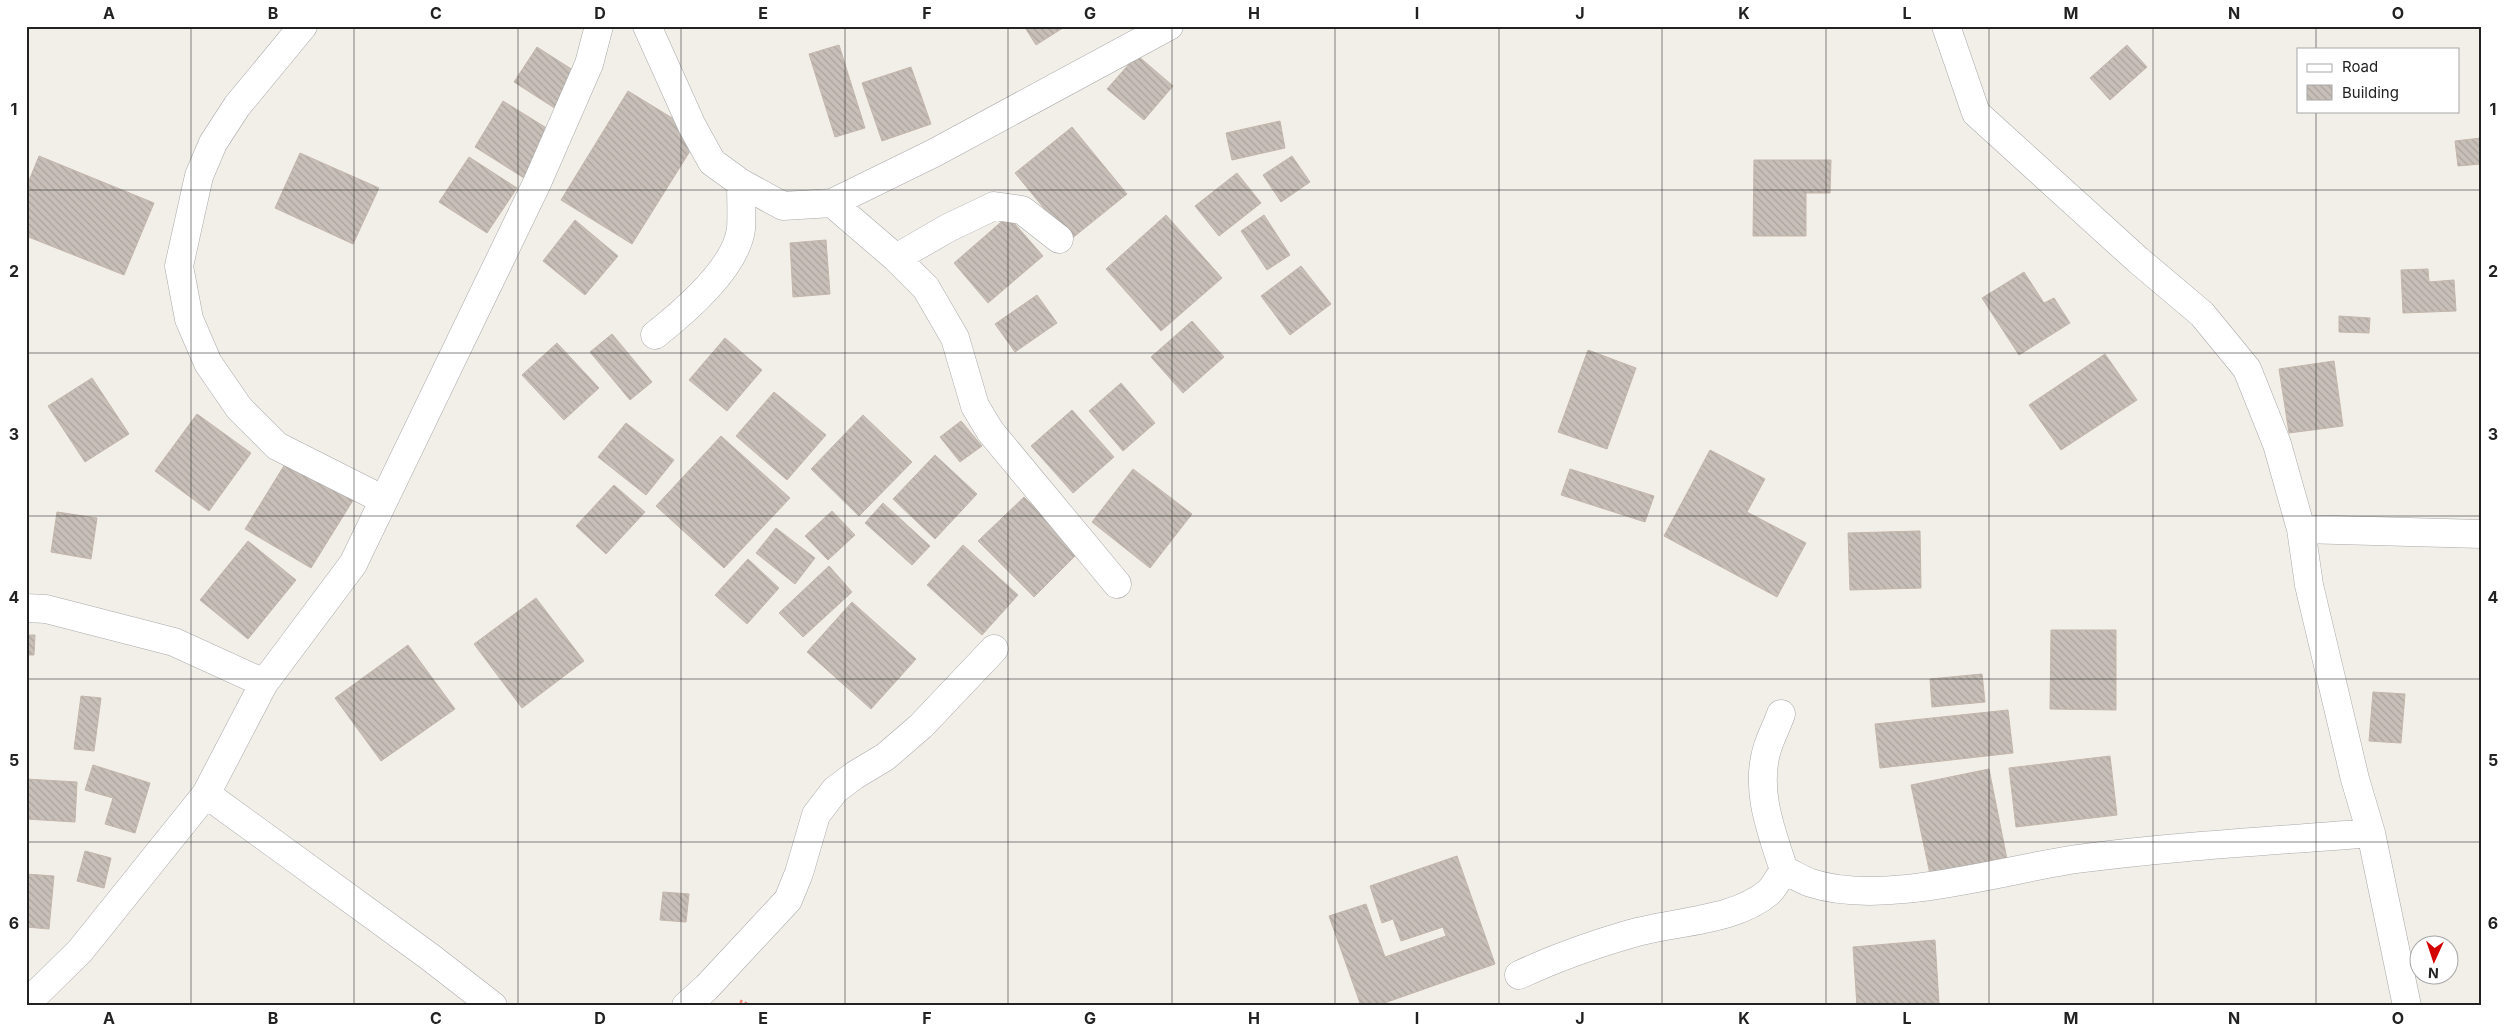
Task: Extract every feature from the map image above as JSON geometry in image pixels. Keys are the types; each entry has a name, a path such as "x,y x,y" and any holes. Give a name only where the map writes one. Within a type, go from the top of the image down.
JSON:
{"street":[{"path":"303,26 237,106 213,142 199,176 178,266 189,319 208,364 239,408 277,446 384,500"},
{"path":"26,1004 80,951 206,794 264,683 353,564 536,183 589,64 600,26"},
{"path":"647,26 692,126 712,162 741,183 783,206 832,203 934,153 1169,26"},
{"path":"1946,26 1976,113 2138,260 2202,314 2247,369 2277,444 2301,529 2309,585 2355,779 2371,833 2407,1006"},
{"path":"655,335 685,311 727,264 740,231 741,183"},
{"path":"832,203 896,258 926,288 955,338 975,406 990,431 1117,584"},
{"path":"896,258 948,228 994,206 1022,210 1059,239"},
{"path":"2301,529 2481,534"},
{"path":"26,608 46,609 174,642 264,683"},
{"path":"686,1006 707,987 788,900 799,873 816,815 835,790 885,756 921,726 994,649"},
{"path":"1781,714 1768,747 1762,774 1766,818 1784,870 1812,883 1852,890 1898,890 2076,859 2186,847 2371,833"},
{"path":"206,794 430,957 493,1006"},
{"path":"1519,975 1562,955 1632,933 1717,916 1754,903 1770,891 1784,870"}],"building":[{"path":"1024,26 1066,26 1036,45"},
{"path":"839,45 865,128 835,137 809,54"},
{"path":"2127,45 2147,67 2110,100 2090,78"},
{"path":"537,47 579,74 556,109 514,82"},
{"path":"1137,55 1173,86 1144,120 1107,89"},
{"path":"911,67 931,124 882,141 862,83"},
{"path":"628,91 700,135 632,244 561,200"},
{"path":"503,101 553,132 524,178 475,147"},
{"path":"1280,121 1285,148 1232,160 1226,133"},
{"path":"1072,127 1127,194 1070,240 1015,173"},
{"path":"2481,138 2481,164 2458,166 2455,141"},
{"path":"300,153 379,188 353,244 275,208"},
{"path":"39,156 154,203 124,275 26,236 26,188"},
{"path":"1292,156 1310,182 1281,202 1263,175"},
{"path":"469,157 517,188 487,233 439,202"},
{"path":"1754,160 1831,160 1830,193 1806,193 1806,236 1753,236"},
{"path":"1237,173 1261,203 1219,236 1195,206"},
{"path":"1166,215 1222,278 1161,331 1106,269"},
{"path":"1264,215 1290,255 1267,270 1241,231"},
{"path":"1008,216 1043,256 988,303 954,263"},
{"path":"575,220 618,256 585,295 543,261"},
{"path":"826,240 830,294 793,297 790,243"},
{"path":"1301,266 1331,304 1290,335 1261,296"},
{"path":"2428,269 2429,282 2454,280 2456,311 2403,313 2401,270"},
{"path":"2024,272 2044,303 2054,298 2070,323 2019,355 1982,298"},
{"path":"1037,295 1057,323 1015,352 995,324"},
{"path":"2339,316 2370,318 2369,333 2339,332"},
{"path":"1192,321 1224,357 1183,393 1151,357"},
{"path":"612,334 652,382 630,400 590,352"},
{"path":"725,338 762,370 727,411 689,380"},
{"path":"557,343 599,388 564,420 522,375"},
{"path":"1588,350 1636,368 1607,449 1558,432"},
{"path":"2105,354 2137,400 2061,450 2029,405"},
{"path":"2334,361 2343,426 2289,433 2279,369"},
{"path":"92,378 129,434 85,462 48,406"},
{"path":"1121,383 1155,423 1123,451 1089,411"},
{"path":"774,392 826,435 787,480 736,436"},
{"path":"1072,410 1114,457 1073,493 1031,446"},
{"path":"197,414 251,453 209,511 155,471"},
{"path":"863,415 912,462 859,516 811,469"},
{"path":"961,421 982,446 960,462 940,437"},
{"path":"626,423 674,460 646,495 598,457"},
{"path":"721,436 790,498 724,568 656,506"},
{"path":"1710,450 1765,479 1747,512 1806,543 1777,597 1664,536"},
{"path":"935,455 977,494 935,539 893,499"},
{"path":"290,456 355,497 311,568 245,529"},
{"path":"1133,469 1192,514 1150,568 1092,522"},
{"path":"1570,469 1654,496 1645,522 1561,495"},
{"path":"614,485 645,512 606,554 576,526"},
{"path":"1024,497 1079,552 1034,597 978,541"},
{"path":"883,503 930,546 912,565 865,523"},
{"path":"832,511 855,535 828,560 805,536"},
{"path":"57,512 97,518 91,559 51,552"},
{"path":"776,528 815,558 795,584 756,553"},
{"path":"1920,531 1921,588 1850,590 1848,533"},
{"path":"248,541 296,580 248,639 200,600"},
{"path":"963,545 1018,595 982,635 927,585"},
{"path":"748,559 779,588 747,624 715,595"},
{"path":"829,566 852,592 803,637 779,613"},
{"path":"536,598 584,661 522,708 474,644"},
{"path":"852,602 916,659 871,709 807,652"},
{"path":"2051,630 2116,630 2116,710 2050,709"},
{"path":"26,635 35,635 34,655 26,655"},
{"path":"408,645 455,709 381,761 335,698"},
{"path":"1982,674 1985,702 1932,707 1930,679"},
{"path":"2373,692 2405,694 2401,743 2369,741"},
{"path":"81,696 101,698 94,751 74,749"},
{"path":"2008,710 2013,753 1880,768 1875,724"},
{"path":"2110,756 2117,815 2016,827 2009,768"},
{"path":"93,765 150,783 135,833 105,824 113,798 85,790"},
{"path":"1989,769 2007,859 1930,874 1911,785"},
{"path":"26,779 77,782 75,822 26,819"},
{"path":"85,851 111,858 104,888 77,881"},
{"path":"1457,856 1495,964 1376,1006 1361,1006 1329,916 1366,904 1385,957 1446,936 1443,927 1401,941 1393,919 1382,923 1370,886"},
{"path":"26,874 54,876 49,929 26,927"},
{"path":"663,892 689,894 686,922 660,920"},
{"path":"1935,940 1939,1003 1857,1006 1853,947"},
{"path":"1502,1004 1547,1006 1502,1006"}]}
